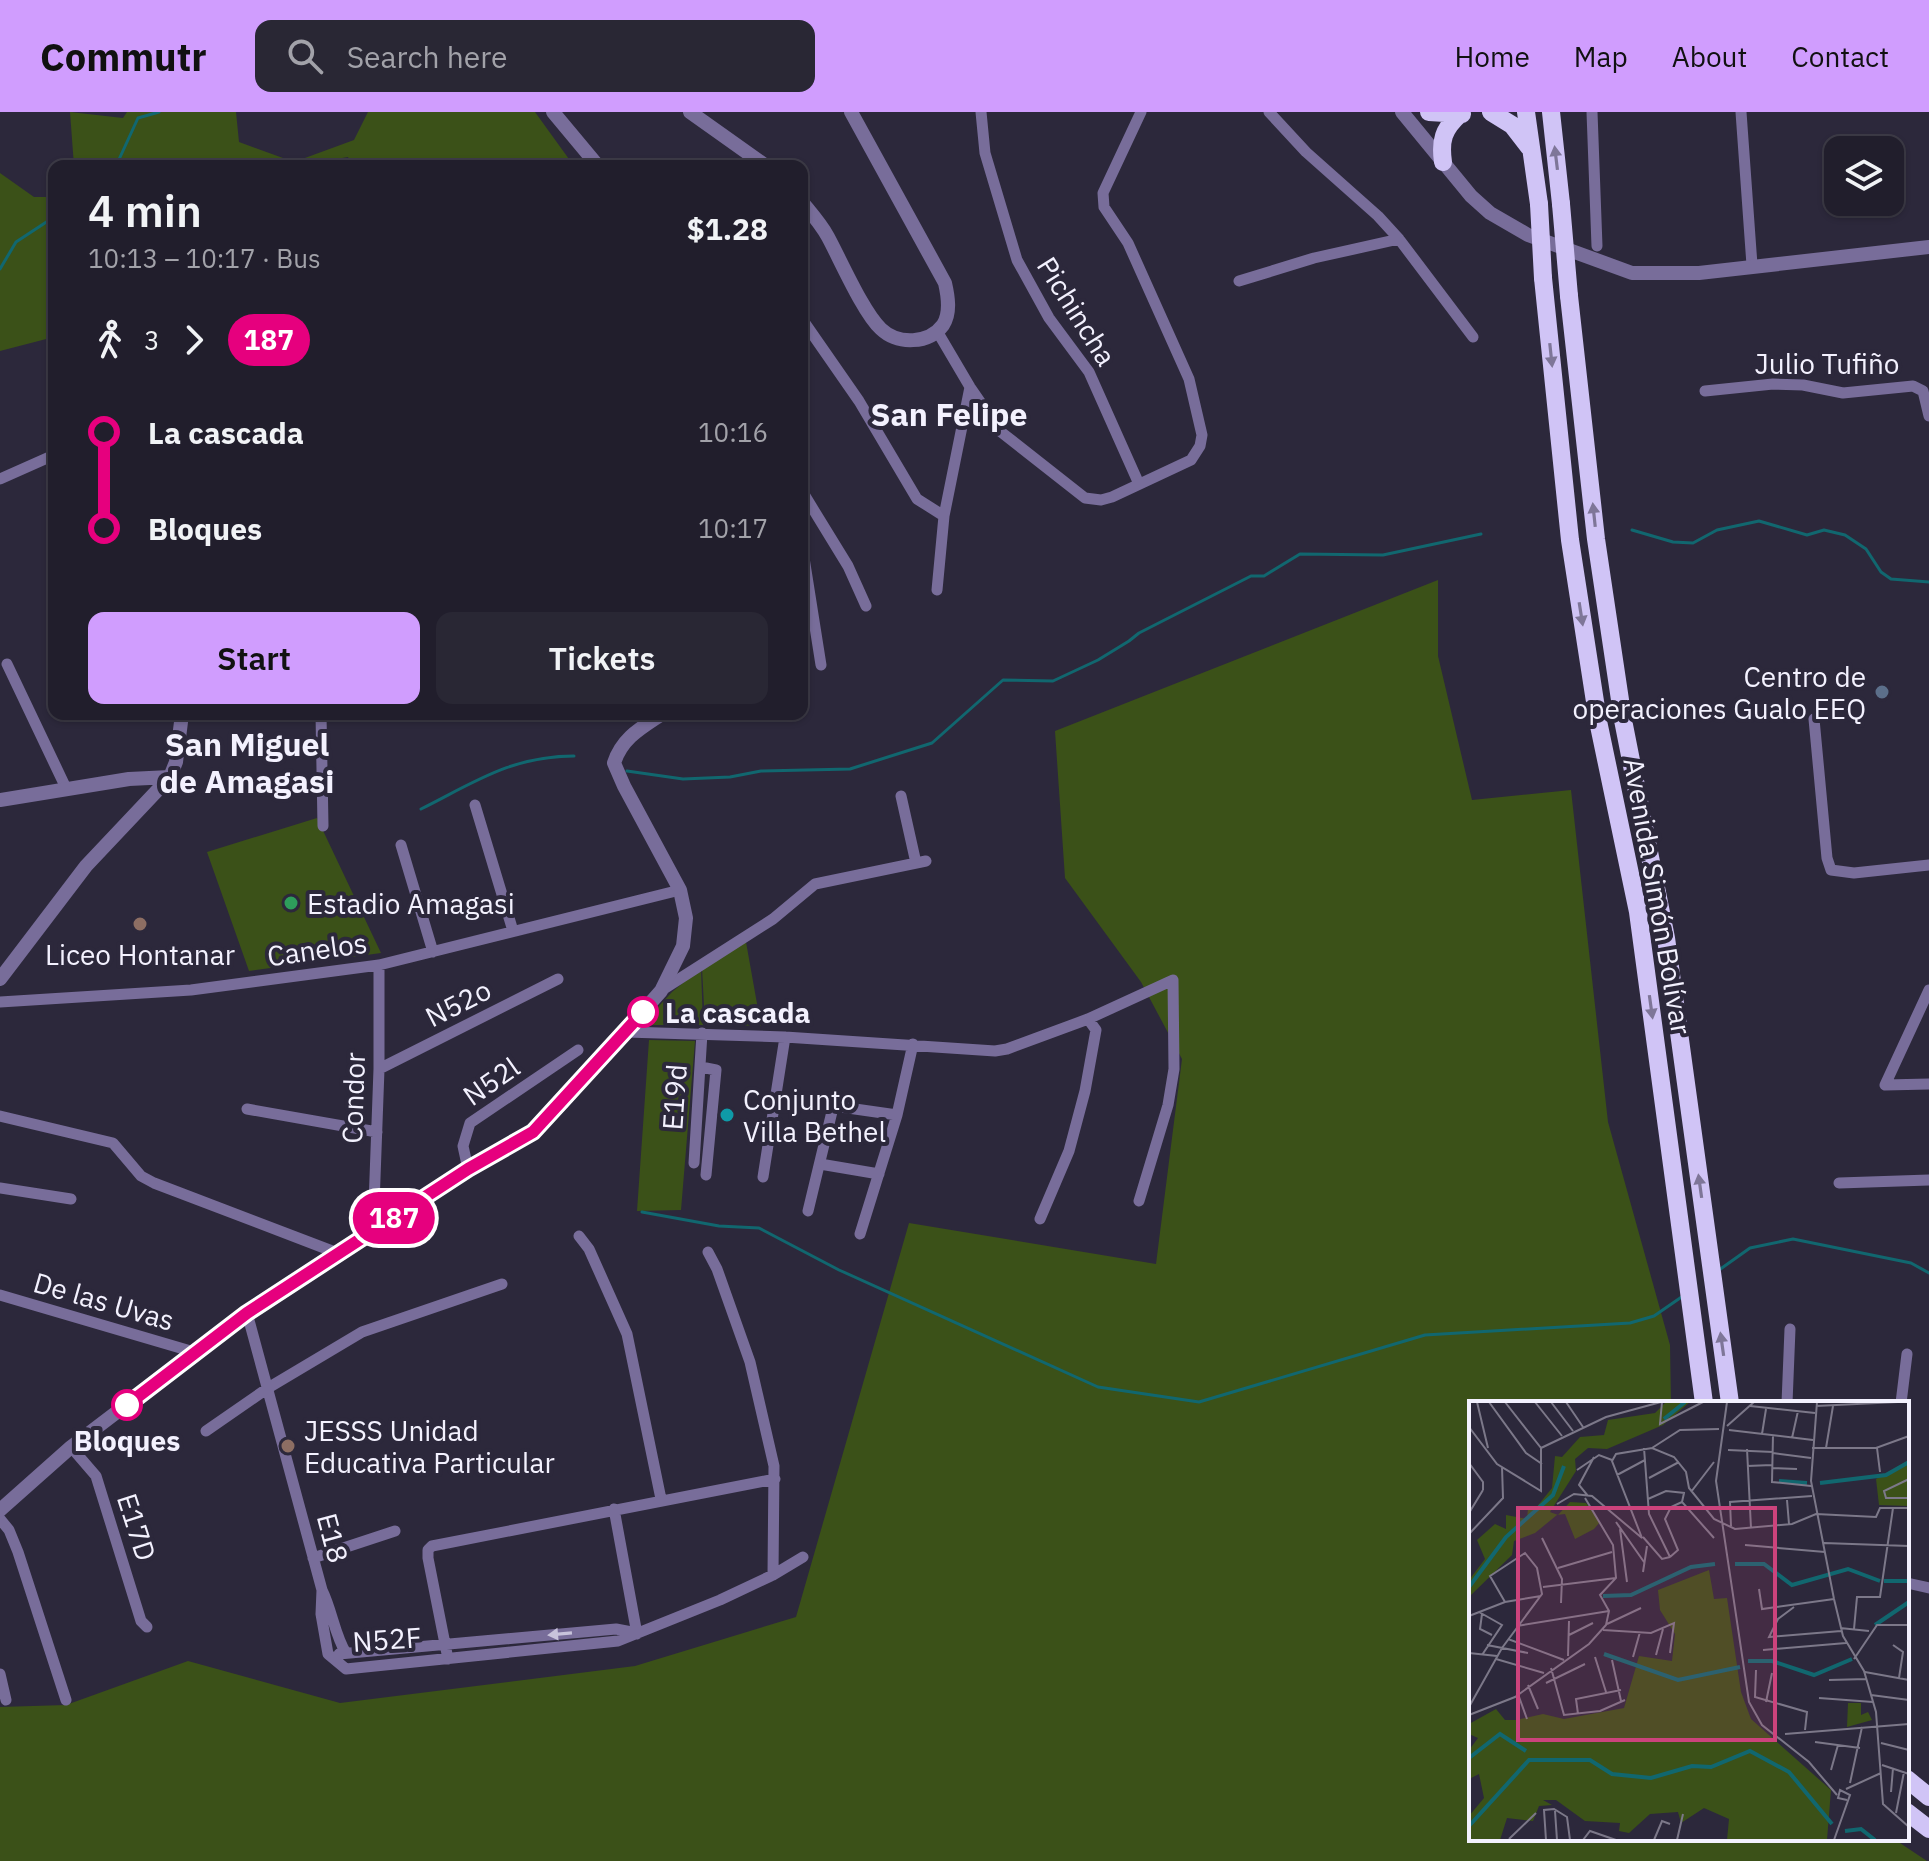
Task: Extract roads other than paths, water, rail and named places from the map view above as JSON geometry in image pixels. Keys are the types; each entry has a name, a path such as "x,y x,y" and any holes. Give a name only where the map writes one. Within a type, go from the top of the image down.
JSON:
{"highway":[{"path":"1429,112 1464,113"},
{"path":"1491,112 1512,125 1532,149"},
{"name":"Avenida Simón Bolívar","path":"1526,112 1539,204 1543,278 1570,540 1598,721 1638,912 1704,1401"},
{"name":"Avenida Simón Bolívar","path":"1551,112 1596,539 1623,720 1666,938 1730,1401"},
{"path":"1443,162 1440,145 1443,134 1450,123 1464,113"},
{"path":"1909,1781 1929,1797"},
{"path":"1909,1814 1929,1829"}],"street":[{"path":"553,112 593,160"},
{"path":"690,112 758,160"},
{"path":"808,210 826,233 854,287 882,331 912,341 937,331 948,312 945,283 851,112"},
{"name":"Pichincha","path":"981,112 985,153 1017,260 1049,318 1089,372 1139,484"},
{"path":"937,331 993,422 1010,441 1085,498 1101,500 1191,460 1200,446 1202,435 1189,379 1128,243 1102,202 1103,193 1141,112"},
{"path":"1269,112 1306,152 1359,198 1399,239 1473,337"},
{"path":"1402,112 1471,196 1511,227 1615,268 1642,274 1674,275 1929,247"},
{"path":"1592,112 1597,246"},
{"path":"1741,112 1752,265"},
{"path":"1239,281 1314,258 1399,239"},
{"path":"808,328 859,401 917,499 944,516"},
{"name":"Julio Tufiño","path":"1705,391 1773,384 1803,385 1843,393 1913,386 1923,391 1929,416"},
{"path":"937,590 944,516 970,387"},
{"path":"0,479 48,457"},
{"path":"808,501 848,566 866,606"},
{"path":"808,583 821,665"},
{"path":"7,664 66,788"},
{"path":"1814,719 1831,870 1854,873 1929,865"},
{"path":"0,979 86,866 170,777 176,762 181,720"},
{"path":"321,720 323,826"},
{"path":"0,1510 71,1447 247,1313 468,1169 533,1132 661,991 683,946 686,918 680,890 614,763 619,748 632,734 653,720"},
{"path":"0,800 129,779 170,777"},
{"path":"661,991 773,919 815,884 921,862 901,796"},
{"path":"475,805 513,931"},
{"path":"401,845 433,952"},
{"name":"Canelos","path":"0,1002 191,990 379,965 680,890"},
{"name":"Condor","path":"373,1232 379,965"},
{"name":"N52o","path":"379,1069 558,979"},
{"path":"626,1032 785,1037 995,1051 1088,1019 1173,980 1174,1069 1168,1105 1139,1201"},
{"path":"1929,990 1885,1085 1929,1084"},
{"path":"1040,1219 1069,1151 1085,1091 1096,1030 1088,1019"},
{"name":"E19d","path":"694,1163 702,1033"},
{"path":"763,1177 785,1037"},
{"path":"860,1234 897,1115 913,1044"},
{"name":"N52l","path":"468,1169 463,1146 470,1123 578,1050"},
{"path":"701,1067 716,1070 706,1175"},
{"path":"808,1211 835,1101 897,1115"},
{"path":"247,1109 377,1132"},
{"path":"0,1116 113,1143 141,1176 154,1183 340,1254"},
{"path":"820,1164 879,1174"},
{"path":"1839,1183 1929,1180"},
{"path":"0,1188 71,1199"},
{"path":"579,1236 589,1249 627,1334 661,1499"},
{"path":"708,1252 750,1362 762,1407 775,1479 773,1575"},
{"path":"206,1431 268,1388 362,1332 502,1284"},
{"name":"De las Uvas","path":"0,1295 194,1352"},
{"name":"E18","path":"247,1313 322,1590"},
{"path":"1787,1401 1790,1329"},
{"path":"1901,1401 1907,1354"},
{"name":"E17D","path":"71,1447 96,1476 141,1621 147,1627"},
{"path":"448,1659 428,1558 428,1550 432,1546 775,1479"},
{"path":"614,1509 637,1634"},
{"path":"0,1519 9,1530 18,1552 66,1700"},
{"path":"313,1558 395,1531"},
{"name":"N52F","path":"322,1590 321,1614 328,1654 335,1663 346,1669 618,1641 773,1575 803,1557"},
{"path":"1909,1583 1929,1588"},
{"name":"N52F","path":"322,1590 346,1653 616,1629 637,1634"},
{"path":"328,1654 346,1653"},
{"path":"0,1674 6,1700"}],"waterway":[{"path":"119,160 138,118 159,112"},
{"path":"0,269 16,242 48,221"},
{"path":"1632,530 1673,542 1693,543 1717,530 1759,521 1807,535 1824,530 1845,535 1866,549 1881,572 1891,579 1929,582"},
{"path":"627,771 683,779 730,777 761,771 850,769 932,743 1003,680 1053,681 1098,660 1139,633 1251,576 1264,576 1300,554 1383,555 1481,534"},
{"path":"421,809 494,772 532,760 574,756"},
{"path":"642,1212 719,1226 759,1228 839,1270 1098,1387 1199,1402 1425,1335 1630,1323 1654,1316 1683,1296"},
{"path":"1719,1270 1750,1248 1793,1239 1911,1263 1929,1273"}],"place":[{"name":"Centro de operaciones Gualo EEQ","path":"1882,692"},
{"name":"Estadio Amagasi","path":"291,903"},
{"name":"Liceo Hontanar","path":"140,924"},
{"name":"La cascada","path":"643,1012"},
{"name":"Conjunto Villa Bethel","path":"727,1115"},
{"name":"Bloques","path":"127,1405"},
{"name":"JESSS Unidad Educativa Particular","path":"288,1446"}],"district":[{"name":"San Felipe","path":"949,414"},
{"name":"San Miguel de Amagasi","path":"247,762"}]}
